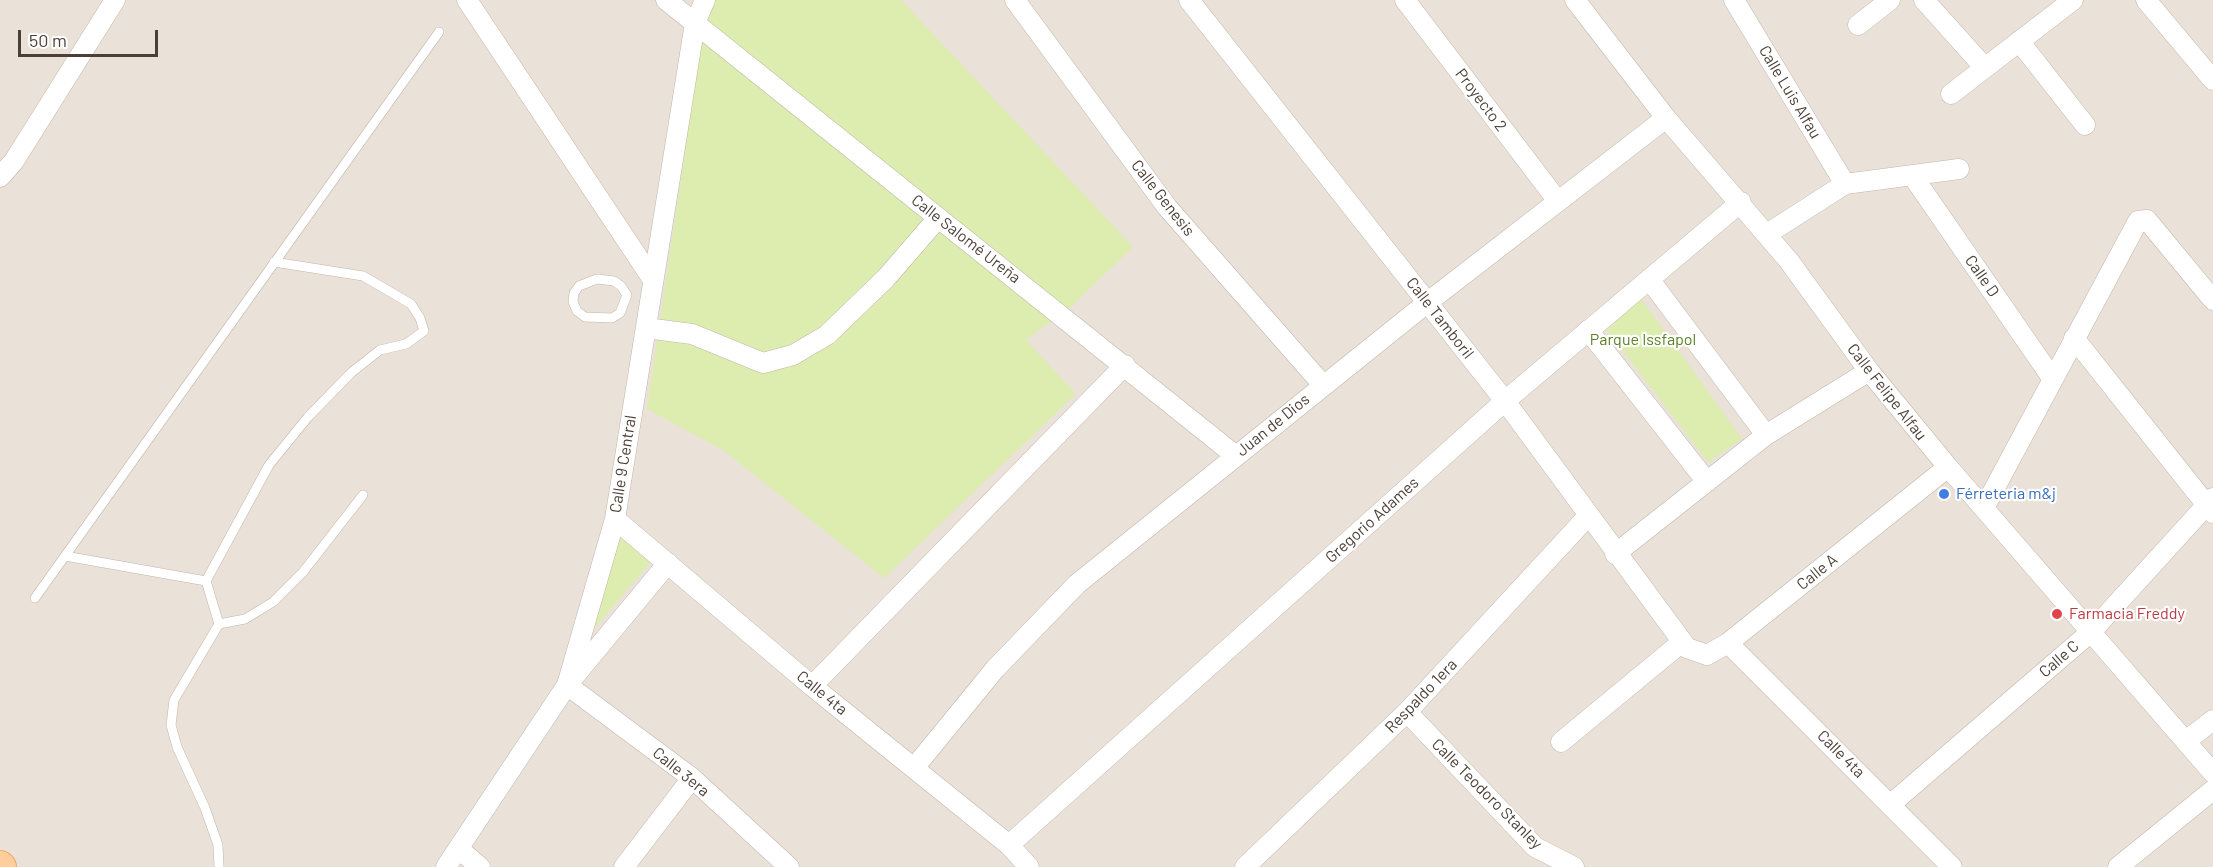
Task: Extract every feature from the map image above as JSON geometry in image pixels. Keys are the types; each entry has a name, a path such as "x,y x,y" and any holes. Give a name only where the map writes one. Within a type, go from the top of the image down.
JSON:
{"street":[{"path":"0,177 14,161 115,0"},
{"path":"467,0 652,289"},
{"name":"Calle Salomé Ureña","path":"666,0 1236,456"},
{"name":"Calle 9 Central","path":"446,867 567,685 615,519 695,23 705,0"},
{"name":"Calle Genesis","path":"1015,0 1167,207 1323,385"},
{"name":"Calle Tamboril","path":"1189,0 1505,401 1682,642"},
{"name":"Proyecto 2","path":"1405,0 1557,200"},
{"name":"Calle Felipe Alfau","path":"1575,0 1666,118 1767,234 1869,371 1948,467 2213,773"},
{"name":"Calle Luis Alfau","path":"1734,0 1845,184"},
{"path":"1858,25 1890,0"},
{"path":"1924,0 1985,68"},
{"path":"1951,94 2073,0"},
{"path":"2146,0 2213,80"},
{"path":"2019,42 2085,125"},
{"name":"Juan de Dios","path":"914,768 995,669 1077,584 1323,385 1557,200 1666,118"},
{"path":"1767,234 1845,184 1959,169"},
{"name":"Calle D","path":"1912,175 2052,378"},
{"name":"Gregorio Adames","path":"1009,845 1505,401 1741,202"},
{"path":"646,328 692,334 742,357 763,363 794,355 827,335 886,278 938,218"},
{"path":"1984,508 2138,221 2147,220 2213,300"},
{"path":"1649,279 1766,435"},
{"path":"1588,330 1707,482"},
{"path":"2074,338 2211,505"},
{"path":"812,686 1125,365"},
{"path":"1616,554 1766,435 1869,371"},
{"name":"Calle A","path":"1682,642 1687,648 1707,655 1728,643 1948,467"},
{"name":"Calle C","path":"1891,804 2092,631 2211,505"},
{"name":"Respaldo 1era","path":"1245,867 1407,712 1588,516"},
{"name":"Calle 4ta","path":"615,519 812,686 1009,845 1029,867"},
{"path":"567,685 668,563"},
{"path":"1561,742 1682,642"},
{"name":"Calle 4ta","path":"1728,643 1952,867"},
{"name":"Calle 3era","path":"567,685 692,778 789,867"},
{"name":"Calle Teodoro Stanley","path":"1407,712 1535,847 1574,867"},
{"path":"2186,741 2213,720"},
{"path":"624,867 692,778"},
{"path":"2118,867 2213,790"},
{"path":"459,849 480,867"}],"lane":[{"path":"35,598 439,32"},
{"path":"219,867 218,845 206,808 177,747 171,725 174,700 219,624 206,581 269,465 308,417 352,372 380,350 406,344 424,331 420,318 411,304 363,276 274,262"},
{"path":"597,279 614,281 627,295 620,313 603,319 585,316 577,311 573,302 574,293 579,286 597,279"},
{"path":"627,295 652,289"},
{"path":"219,624 245,619 273,602 303,572 363,495"},
{"path":"65,556 206,581"}],"shaded area":[{"path":"0,0 2213,0 2213,867 0,867"}],"green space":[{"path":"714,0 901,0 1133,247 1069,308 1026,340 1076,394 884,578 723,450 647,409 704,21"},
{"name":"Parque Issfapol","path":"1640,297 1742,439 1708,462 1607,330"},
{"path":"618,530 654,558 587,637"}],"place":[{"name":"Férreteria m&j","path":"1944,494"},
{"name":"Farmacia Freddy","path":"2057,614"}]}
